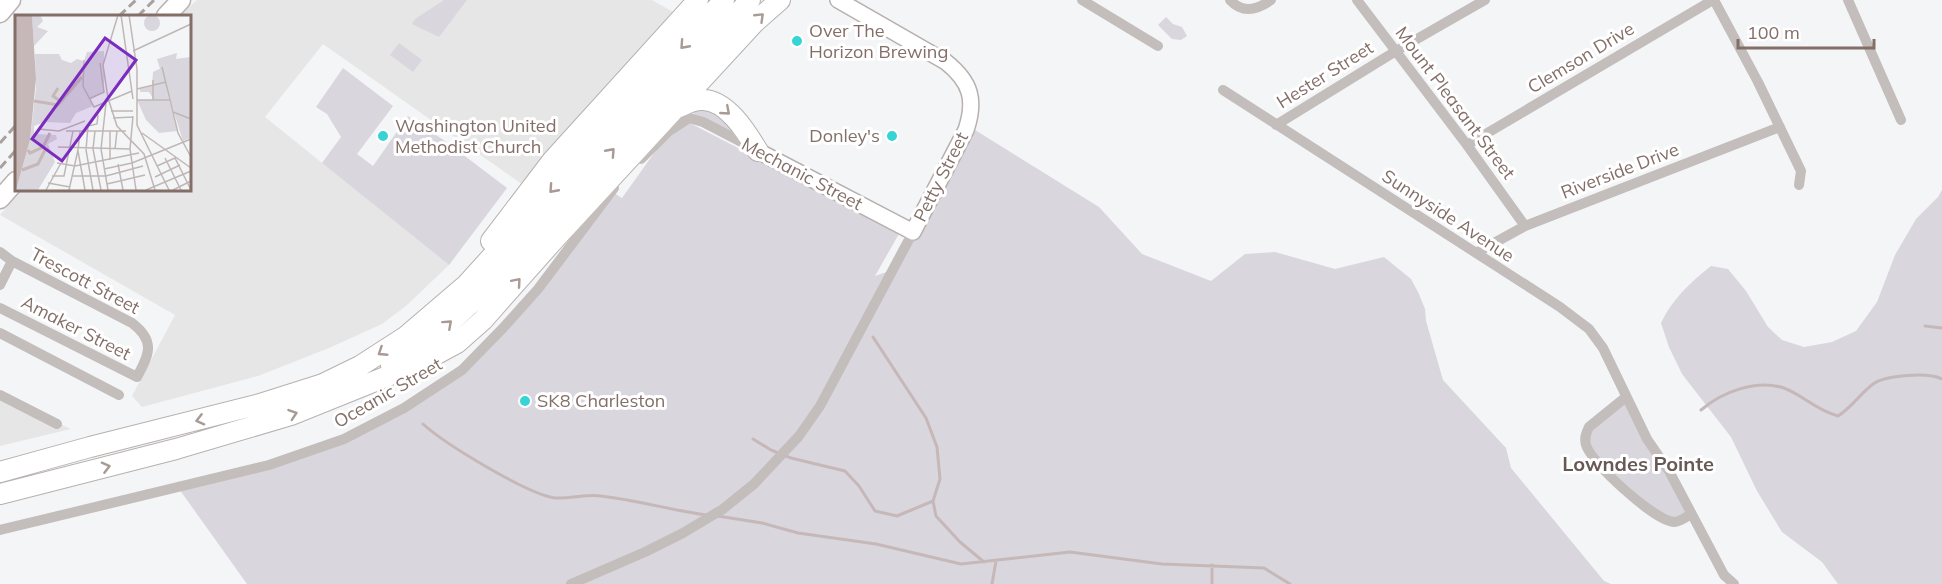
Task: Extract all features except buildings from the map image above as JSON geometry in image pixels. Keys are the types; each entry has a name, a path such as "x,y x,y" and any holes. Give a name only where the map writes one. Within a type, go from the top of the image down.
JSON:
{"highway":[{"path":"405,337 474,264 552,160 698,0"},
{"path":"0,494 176,449 291,415 420,363 457,343 684,112 754,23 780,0"},
{"path":"0,472 260,404 323,384 360,366 405,337 467,284 734,3"},
{"path":"348,393 395,364 442,329 479,296 734,3"},
{"path":"684,112 703,99 715,103 731,116 750,137 758,151"}],"main road":[{"path":"0,13 10,0"},
{"path":"167,15 181,0"},
{"path":"0,200 15,182"}],"street":[{"name":"Petty Street","path":"838,0 946,62 959,72 967,86 972,114 913,232"},
{"path":"1082,0 1158,46"},
{"path":"1230,0 1234,5 1245,9 1258,8 1270,0"},
{"name":"Mount Pleasant Street","path":"1357,0 1525,226"},
{"name":"Hester Street","path":"1276,125 1396,51 1485,0"},
{"path":"1713,0 1734,35 1801,171 1799,185"},
{"name":"Clemson Drive","path":"1467,145 1713,0"},
{"path":"1848,0 1901,120"},
{"name":"Sunnyside Avenue","path":"1222,90 1560,307 1589,329 1603,348 1647,439 1668,471 1724,575 1734,584"},
{"name":"Oceanic Street","path":"0,531 269,465 344,439 404,408 462,370 538,289 618,182 669,131 684,112"},
{"name":"Riverside Drive","path":"1476,253 1525,226 1780,127"},
{"name":"Mechanic Street","path":"758,151 913,232"},
{"path":"570,584 683,533 723,509 754,484 799,436 820,406 913,232"},
{"name":"Trescott Street","path":"0,252 12,261 138,328 146,338 149,350 137,377"},
{"path":"0,285 12,261"},
{"name":"Amaker Street","path":"0,308 137,377"},
{"path":"0,333 119,395"},
{"path":"0,395 57,424"},
{"path":"1626,397 1589,427 1585,434 1587,448 1629,494 1660,516 1672,522 1691,514"}],"shaded area":[{"path":"197,0 652,0 682,17 529,189 323,44 265,117 449,265 406,306 382,324 258,376 142,407 132,396 175,315 0,215 22,190 190,190 190,15 180,15"},
{"path":"444,0 467,0 439,37 412,24 415,19"},
{"path":"1166,17 1173,24 1182,27 1187,36 1181,40 1172,39 1158,25"},
{"path":"399,43 422,60 413,72 390,55"},
{"path":"343,68 393,106 357,154 373,166 408,116 507,188 449,265 322,163 341,137 327,114 316,107"},
{"path":"707,102 742,136 693,115 696,108"},
{"path":"686,121 900,232 875,276 895,269 967,125 1099,207 1142,254 1211,281 1245,254 1275,252 1335,269 1384,257 1411,279 1419,294 1443,380 1506,448 1511,468 1604,581 1611,584 247,584 177,486 344,439 462,370 503,328 611,191 622,198 657,149"},
{"path":"1942,190 1942,584 1838,584 1822,562 1782,532 1757,491 1731,437 1682,374 1661,323 1683,292 1711,266 1728,269 1746,291 1768,327 1782,340 1804,347 1832,342 1856,331 1877,302 1895,255 1916,219"},
{"path":"0,395 71,429 0,446"},
{"path":"1626,397 1691,514 1678,521 1660,516 1587,448 1589,427"}],"waterway":[{"path":"1925,326 1942,328"},
{"path":"873,337 926,418 937,447 940,479 933,501 936,516 960,542 984,562"},
{"path":"1701,410 1729,393 1762,385 1784,388 1838,416 1873,384 1887,378 1917,375 1942,379"},
{"path":"423,424 487,467 542,494 555,498 601,496 706,515"},
{"path":"753,439 791,458 845,471 859,486 875,511 897,516 933,501"},
{"path":"718,516 762,523 798,533 876,544 961,564 1070,552 1162,564 1264,568 1290,584"},
{"path":"992,584 996,561"},
{"path":"1212,565 1212,584"}],"railway":[{"path":"120,15 136,0"},
{"path":"139,15 154,0"},
{"path":"0,143 15,126"},
{"path":"0,168 15,151"}],"place":[{"name":"Over The Horizon Brewing","path":"797,41"},
{"name":"Washington United Methodist Church","path":"383,136"},
{"name":"Donley's","path":"892,136"},
{"name":"SK8 Charleston","path":"525,401"}],"district":[{"name":"Lowndes Pointe","path":"1638,464"}]}
